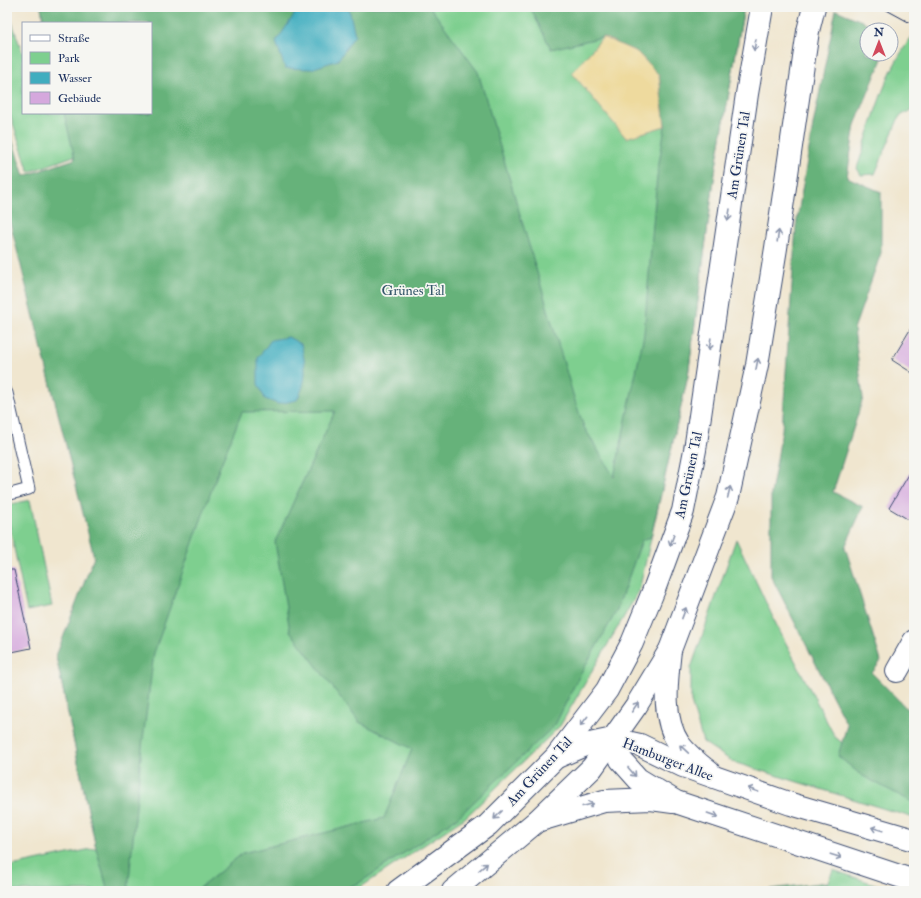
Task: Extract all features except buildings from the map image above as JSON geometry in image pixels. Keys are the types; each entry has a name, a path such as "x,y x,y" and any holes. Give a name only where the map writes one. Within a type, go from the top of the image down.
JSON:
{"main road":[{"name":"Am Grünen Tal","path":"398,891 488,825 556,758 607,690 632,643 655,587 683,511 694,450 747,94 762,7"},
{"path":"453,891 537,821 592,768 644,694 670,650 728,497 758,358 808,31 814,7"},
{"path":"897,671 914,641"},
{"path":"670,650 667,680 668,712 671,728 680,745 712,776"},
{"path":"607,690 607,719 613,739"},
{"path":"556,758 585,745 613,739"},
{"name":"Hamburger Allee","path":"613,739 640,745 683,766 791,804 914,840"},
{"name":"Hamburger Allee","path":"613,739 621,760 638,779 676,802 914,881"},
{"path":"537,821 604,801 651,799 676,802"}],"lane":[{"path":"7,393 29,489 7,495"}],"green space":[{"name":"Grünes Tal","path":"7,7 22,52 22,114 152,114 152,22 44,22 41,7 744,7 715,172 688,376 639,591 560,726 466,817 361,887 352,891 7,891 7,867 96,848 56,656 135,502 74,156 29,172 7,105"},
{"name":"Grünes Tal","path":"41,7 430,7 478,72 575,401 584,427 614,477 644,334 657,176 665,126 659,76 603,37 551,49 530,7 744,7 715,172 688,376 651,537 642,540 616,612 575,684 555,725 458,817 359,883 339,891 196,891 243,853 384,818 412,749 359,722 290,631 275,542 335,411 242,412 219,469 154,653 141,755 128,891 108,891 96,848 56,656 94,557 10,222 7,223 7,124 24,176 75,159 64,114 152,114 152,22 44,22"},
{"path":"836,10 864,22 859,22 859,62 881,62 855,125 847,177 881,192 881,253 854,329 863,398 833,492 863,507 845,547 881,661 872,673 914,716 914,803 861,775 838,756 847,725 771,576 771,494 782,430 796,226 813,125"},
{"path":"914,34 914,108 899,117 875,174 861,175 857,168 880,98 894,65 896,62 899,62 899,56"},
{"path":"30,500 52,606 27,611 7,514 7,505"},
{"path":"736,539 777,626 835,737 876,770 914,792 914,818 733,762 703,742 691,702 691,668"},
{"path":"833,870 895,891 824,891"},
{"path":"827,882 824,891 755,891"}],"sand":[{"path":"603,37 637,52 659,75 665,126 626,138 572,73"}],"water":[{"path":"320,9 349,9 355,35 338,60 311,69 285,68 276,42 296,12"},
{"path":"288,337 301,344 305,366 303,386 297,400 278,404 265,399 258,384 258,358 271,340"}],"tram line":[{"path":"881,7 914,25"},
{"path":"904,7 914,12"}]}
